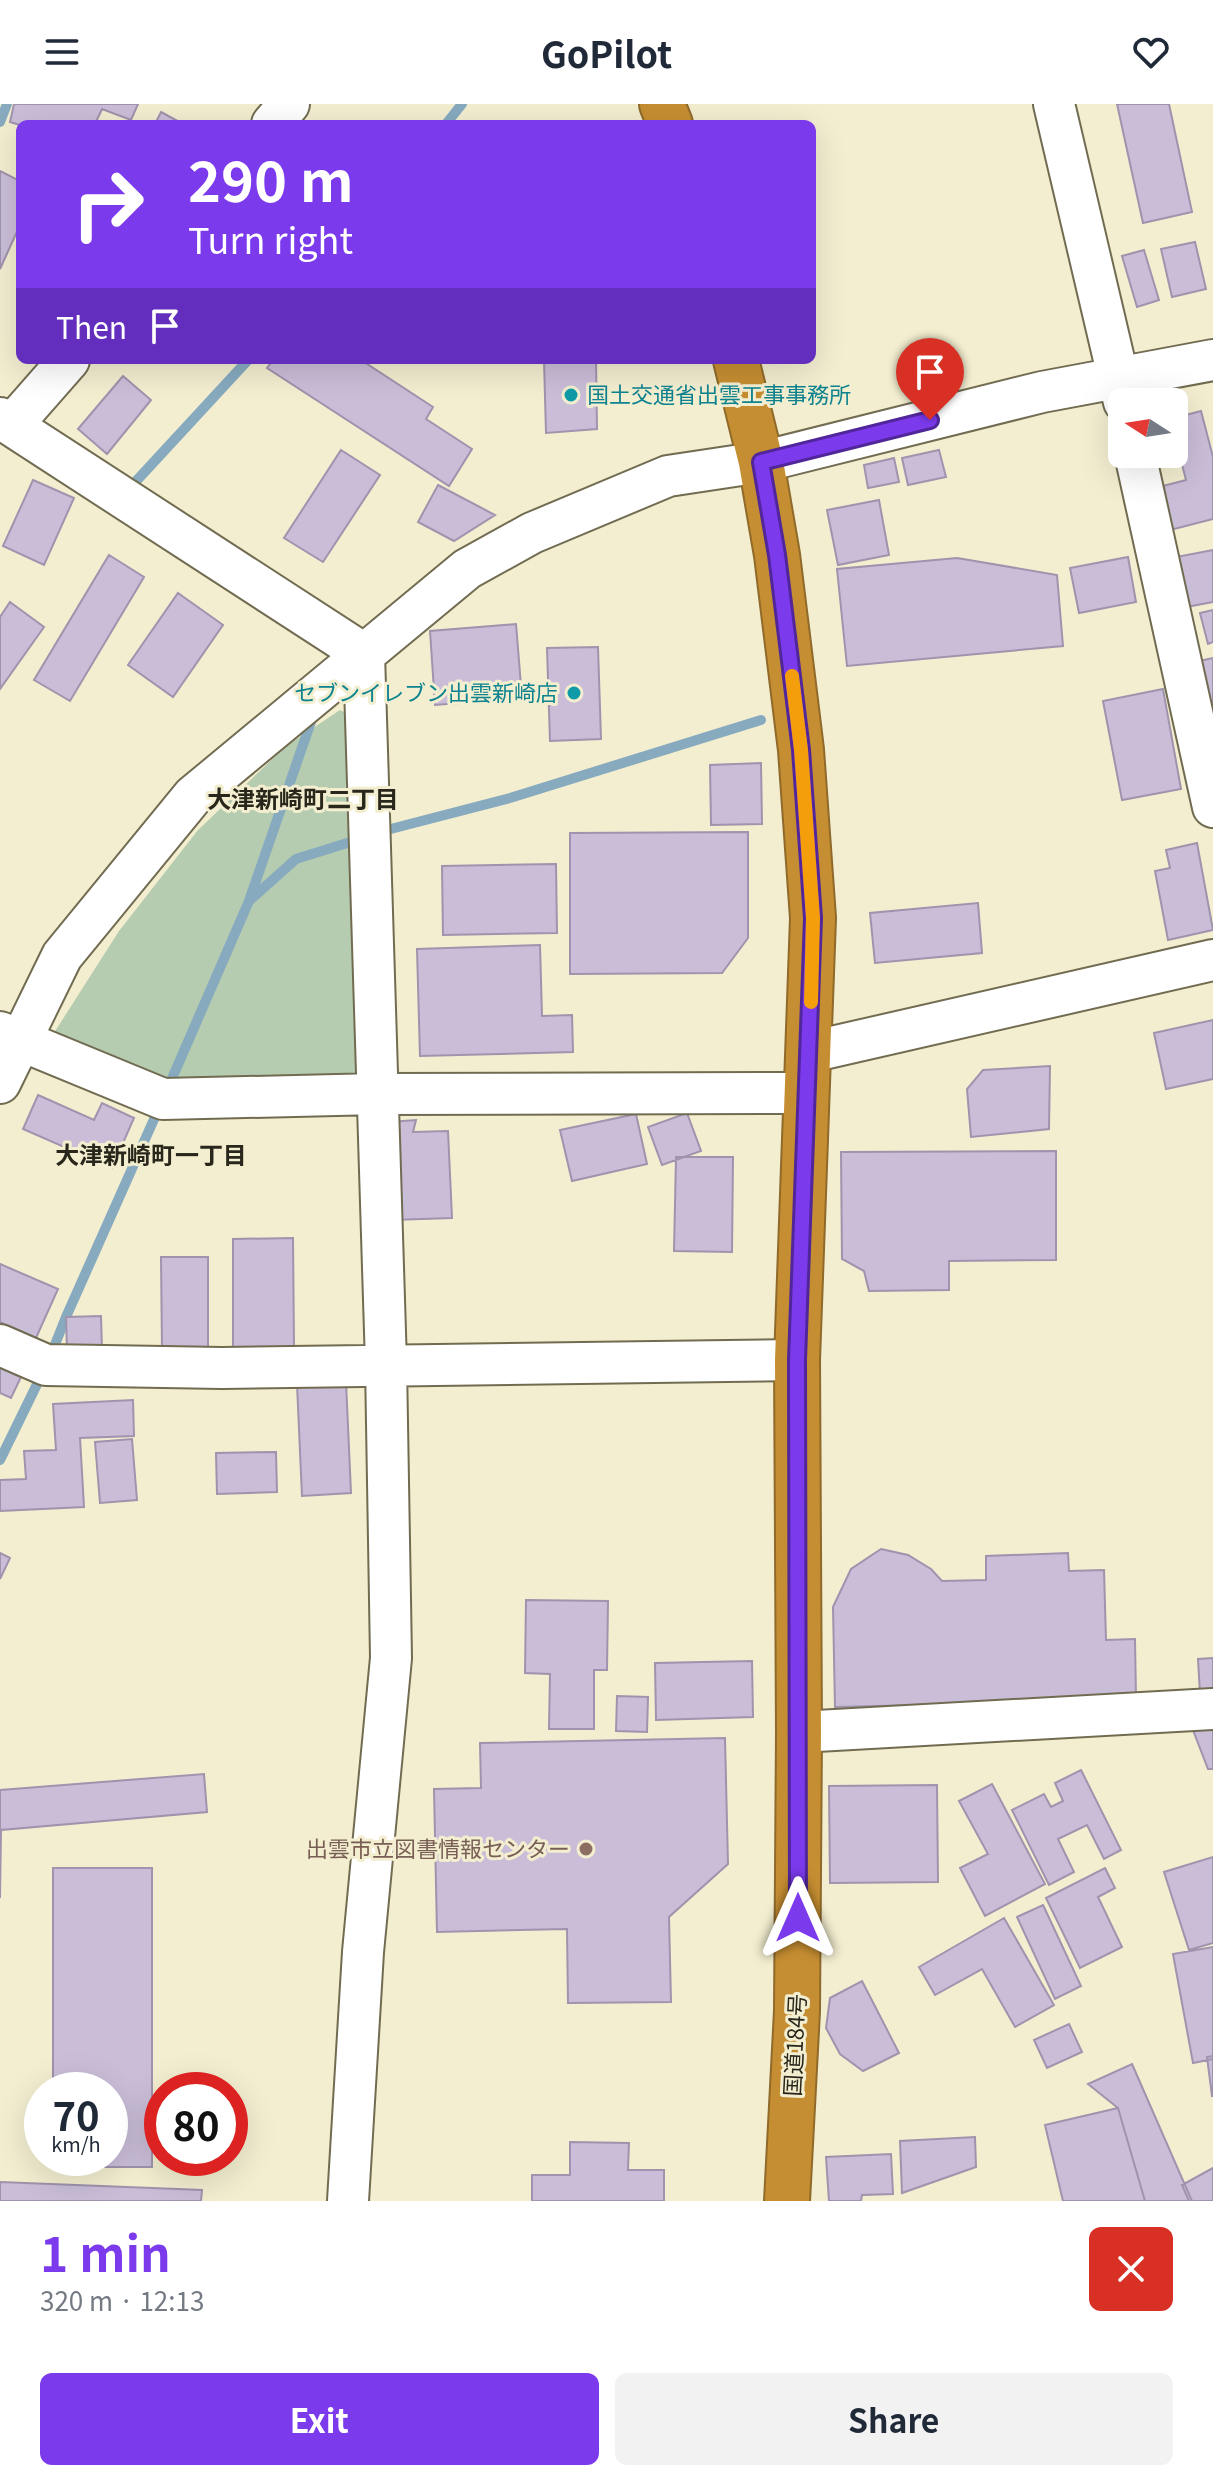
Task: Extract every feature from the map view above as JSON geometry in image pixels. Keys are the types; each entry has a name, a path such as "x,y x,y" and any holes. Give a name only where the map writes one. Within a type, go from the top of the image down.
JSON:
{"highway":[{"name":"国道184号","path":"737,364 761,462 777,555 801,750 813,918 797,1360 797,2011 787,2201"}],"street":[{"path":"275,120 289,104"},
{"path":"1054,104 1121,388"},
{"path":"1127,388 1213,360"},
{"path":"65,364 6,422 364,654"},
{"path":"0,1083 10,1037 62,956 193,796 467,569 532,533 668,476 761,462 1042,392 1108,390"},
{"path":"1138,468 1213,807"},
{"path":"348,2201 363,1952 391,1658 386,1364 364,654"},
{"path":"10,1037 163,1099 378,1094 809,1073 1213,960"},
{"path":"0,1345 46,1365 222,1368 797,1360"},
{"path":"799,1732 1213,1709"}],"green space":[{"path":"340,710 352,716 361,1080 168,1088 52,1036 119,931 198,830 286,746"}],"building":[{"path":"14,104 138,104 131,120 102,109 97,120 10,122"},
{"path":"1117,104 1169,104 1192,212 1143,223"},
{"path":"161,112 176,120 157,120"},
{"path":"0,171 16,179 16,234 0,269"},
{"path":"1195,242 1206,289 1172,297 1161,249"},
{"path":"1144,250 1159,300 1137,307 1122,256"},
{"path":"270,364 367,364 433,407 426,419 472,449 449,486 267,368"},
{"name":"国土交通省出雲工事事務所","path":"544,364 596,364 597,429 546,433"},
{"path":"123,376 151,400 107,454 78,429"},
{"path":"1201,411 1213,457 1213,519 1170,530 1159,487 1186,480 1183,468 1188,468 1188,414"},
{"path":"341,450 380,475 323,562 284,538"},
{"path":"939,450 946,477 908,485 902,458"},
{"path":"894,458 899,482 868,488 864,465"},
{"path":"33,480 74,498 44,565 3,546"},
{"path":"438,485 495,515 454,541 418,522"},
{"path":"879,500 889,555 838,565 827,510"},
{"path":"1213,550 1213,602 1181,608 1171,558"},
{"path":"109,555 144,577 70,701 34,680"},
{"path":"1128,557 1136,602 1079,613 1070,568"},
{"path":"957,558 1057,575 1063,646 847,666 837,569"},
{"path":"178,593 223,625 173,697 128,665"},
{"path":"10,602 44,627 0,689 0,617"},
{"path":"1213,610 1213,642 1208,644 1200,613"},
{"path":"516,624 522,698 435,705 430,631"},
{"name":"セブンイレブン出雲新崎店","path":"598,647 601,739 550,741 547,648"},
{"path":"1213,658 1213,717 1199,661"},
{"path":"1163,689 1181,789 1122,800 1103,701"},
{"path":"761,763 762,824 711,825 710,765"},
{"path":"748,832 748,938 722,973 570,974 570,833"},
{"path":"1197,843 1213,930 1168,940 1155,871 1170,868 1166,850"},
{"path":"556,864 557,933 443,935 442,866"},
{"path":"978,903 982,953 875,963 870,913"},
{"path":"540,945 542,1016 572,1015 573,1052 420,1056 417,949"},
{"path":"1213,1020 1213,1079 1166,1089 1154,1033"},
{"path":"1050,1066 1049,1129 971,1137 967,1089 983,1070"},
{"path":"38,1095 94,1120 102,1103 134,1118 112,1168 23,1129"},
{"path":"687,1113 701,1151 662,1165 648,1127"},
{"path":"636,1114 647,1164 572,1181 560,1130"},
{"path":"416,1120 413,1132 448,1131 452,1218 392,1220 389,1122"},
{"path":"1056,1151 1056,1260 949,1261 949,1290 869,1291 864,1271 842,1259 841,1152"},
{"path":"676,1157 733,1157 732,1252 674,1251"},
{"path":"293,1238 294,1347 233,1348 233,1239"},
{"path":"161,1257 208,1257 208,1348 162,1348"},
{"path":"0,1264 58,1289 36,1338 0,1322"},
{"path":"101,1316 102,1350 67,1351 66,1317"},
{"path":"0,1368 21,1377 11,1398 0,1393"},
{"path":"346,1382 351,1493 302,1496 297,1384"},
{"path":"133,1400 134,1436 80,1438 84,1507 0,1511 0,1480 26,1479 24,1451 56,1450 53,1404"},
{"path":"132,1439 137,1500 100,1503 95,1442"},
{"path":"276,1452 277,1492 217,1494 216,1453"},
{"path":"881,1549 908,1555 931,1569 942,1581 986,1580 986,1556 1068,1553 1069,1571 1104,1570 1106,1640 1135,1639 1136,1700 835,1707 833,1607 851,1569"},
{"path":"0,1553 10,1558 0,1579"},
{"path":"526,1600 608,1601 607,1670 594,1670 594,1729 549,1729 550,1674 525,1673"},
{"path":"1213,1658 1213,1693 1200,1694 1198,1659"},
{"path":"752,1661 753,1717 656,1720 655,1663"},
{"path":"617,1696 648,1697 647,1732 616,1731"},
{"path":"1213,1724 1213,1769 1208,1769 1191,1725"},
{"path":"725,1738 728,1864 669,1917 671,2002 568,2003 567,1929 437,1932 434,1789 481,1788 480,1743"},
{"path":"1081,1770 1121,1850 1104,1859 1087,1825 1058,1839 1074,1872 1049,1885 1012,1810 1044,1794 1051,1807 1063,1801 1055,1783"},
{"path":"204,1774 207,1812 1,1830 0,1898 0,1790"},
{"path":"992,1784 1045,1884 985,1916 960,1868 988,1854 959,1801"},
{"path":"937,1785 938,1882 830,1883 829,1786"},
{"path":"1213,1857 1213,1943 1189,1950 1164,1872"},
{"path":"53,1868 152,1868 152,2072 144,2072 144,2167 128,2167 128,2072 53,2072"},
{"path":"1105,1868 1115,1888 1098,1897 1122,1947 1080,1968 1046,1898"},
{"path":"1043,1905 1081,1986 1055,1999 1017,1917"},
{"path":"1004,1918 1054,2005 1015,2027 982,1969 935,1995 919,1967"},
{"path":"1213,1947 1213,2059 1193,2063 1173,1954"},
{"path":"862,1981 899,2053 863,2071 840,2054 826,2028 830,1998"},
{"path":"1069,2024 1082,2052 1047,2068 1034,2040"},
{"path":"1213,2056 1213,2096 1212,2096 1207,2057"},
{"path":"1132,2064 1192,2201 1145,2201 1118,2108 1088,2084"},
{"path":"1118,2108 1145,2201 1063,2201 1045,2125"},
{"path":"975,2137 976,2167 902,2193 900,2141"},
{"path":"570,2142 629,2143 628,2170 664,2170 664,2201 532,2201 532,2175 570,2175"},
{"path":"891,2154 893,2194 862,2195 861,2201 829,2201 826,2157"},
{"path":"1213,2168 1213,2201 1189,2201 1182,2185"},
{"path":"0,2182 202,2190 201,2201 0,2201"}],"waterway":[{"path":"0,122 7,104"},
{"path":"449,120 462,104"},
{"path":"127,491 244,364"},
{"path":"250,898 314,713"},
{"path":"379,832 510,798 761,720"},
{"path":"167,1090 249,901 296,859 360,839"},
{"path":"50,1357 159,1108"},
{"path":"0,1460 43,1372"}],"slow traffic":[{"path":"792,676 801,750 813,918 811,1002"}],"place":[{"name":"国土交通省出雲工事事務所","path":"571,395"},
{"name":"セブンイレブン出雲新崎店","path":"574,693"},
{"name":"出雲市立図書情報センター","path":"586,1849"}],"district":[{"name":"大津新崎町二丁目","path":"303,800"},
{"name":"大津新崎町一丁目","path":"151,1156"}],"route":[{"path":"798,1918 797,1360 813,918 801,750 777,555 761,462 930,420"}]}
